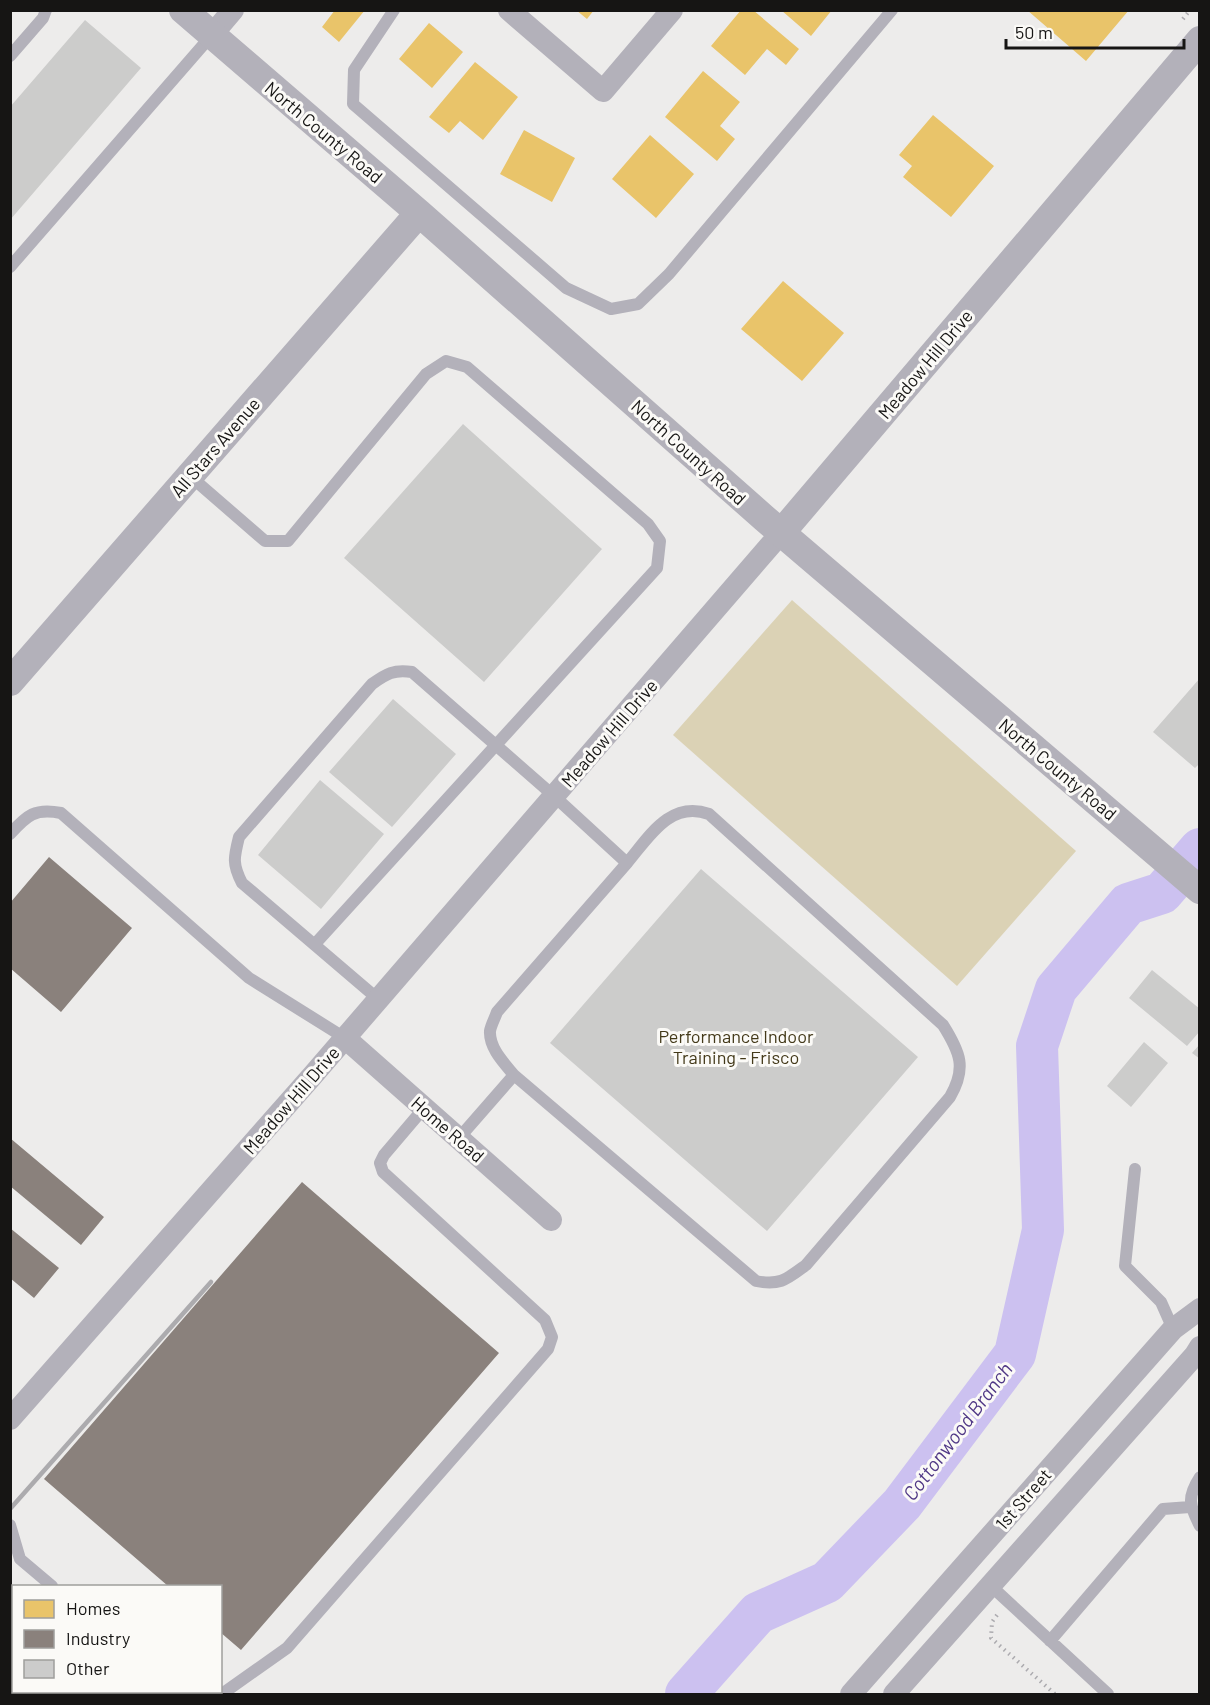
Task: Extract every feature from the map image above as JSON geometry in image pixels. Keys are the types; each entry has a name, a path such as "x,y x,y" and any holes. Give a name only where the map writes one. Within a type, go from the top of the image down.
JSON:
{"street":[{"name":"North County Road","path":"183,10 419,213 781,533 1200,890"},
{"path":"212,36 232,10"},
{"path":"509,10 603,91 672,10"},
{"name":"Meadow Hill Drive","path":"10,1419 345,1038 781,533 1200,40"},
{"name":"All Stars Avenue","path":"10,682 419,213"},
{"name":"Home Road","path":"345,1038 551,1220"},
{"name":"1st Street","path":"852,1695 1173,1329 1200,1309"},
{"name":"1st Street","path":"894,1695 999,1594 1196,1355 1200,1347"},
{"path":"965,1564 999,1594"}],"lane":[{"path":"10,56 43,18 46,10"},
{"path":"394,10 354,70 353,104 566,288 611,309 638,304 669,274 892,10"},
{"path":"10,267 212,36"},
{"path":"190,476 265,541 288,541 426,374 446,361 467,367 648,524 660,541 657,568 315,944"},
{"path":"378,999 242,883 235,869 234,857 239,837 372,684 387,673 398,669 412,672 627,863"},
{"path":"10,834 23,819 32,813 46,810 60,813 249,978 345,1038"},
{"path":"698,810 709,814 943,1025 955,1044 961,1067 958,1084 950,1097 806,1265 784,1281 770,1284 756,1281 514,1075 499,1057 492,1043 490,1031 497,1012 627,863 656,828 677,813 698,810"},
{"path":"459,1138 514,1075"},
{"path":"222,1695 287,1648 548,1349 552,1337 545,1320 383,1172 380,1163 384,1155 424,1108"},
{"path":"1135,1169 1125,1266 1161,1302 1173,1329"},
{"path":"1200,1477 1192,1489 1190,1507 1200,1526"},
{"path":"1050,1641 1163,1509 1190,1507"},
{"path":"10,1525 20,1559 50,1585"},
{"path":"999,1594 1108,1695"}],"path":[{"path":"999,1594 992,1622 991,1638 1055,1695"}],"shaded area":[{"path":"792,600 1076,851 957,986 673,735"}],"building: Homes":[{"path":"335,10 365,10 339,42 322,27"},
{"path":"576,10 594,10 587,19"},
{"path":"741,10 753,10 799,49 786,65 767,49 745,75 711,46"},
{"path":"781,10 832,10 811,36"},
{"path":"1027,10 1129,10 1086,61"},
{"path":"429,23 463,52 432,88 399,59"},
{"path":"475,62 518,97 483,140 460,121 449,133 429,117"},
{"path":"703,71 740,102 720,126 735,139 717,161 665,117"},
{"path":"933,115 994,166 951,217 903,177 912,166 899,155"},
{"path":"524,130 575,158 552,202 500,174"},
{"path":"650,135 694,174 656,218 612,179"},
{"path":"783,281 844,333 802,381 741,329"}],"building: Industry":[{"path":"49,857 132,928 61,1012 10,968 10,903"},
{"path":"10,1138 104,1217 81,1245 10,1186"},
{"path":"302,1182 499,1353 241,1650 222,1634 222,1585 167,1585 44,1479"},
{"path":"10,1228 59,1268 34,1298 10,1278"}],"building: Other":[{"path":"85,20 141,68 10,220 10,107"},
{"path":"463,424 602,549 484,682 344,558"},
{"path":"1200,678 1200,763 1195,768 1153,732"},
{"path":"393,699 456,754 392,827 329,772"},
{"path":"320,780 384,834 321,909 258,855"},
{"name":"Performance Indoor Training - Frisco","path":"701,869 918,1057 767,1231 550,1043"},
{"path":"1152,970 1200,1009 1200,1031 1187,1046 1129,998"},
{"path":"1144,1042 1168,1063 1131,1107 1107,1086"},
{"path":"1200,1044 1200,1059 1192,1053"}],"waterway":[{"name":"Cottonwood Branch","path":"686,1694 758,1613 827,1582 902,1504 1015,1354 1043,1230 1037,1046 1056,989 1128,904 1162,893 1200,849"}],"railway":[{"path":"10,1509 211,1282"}]}
